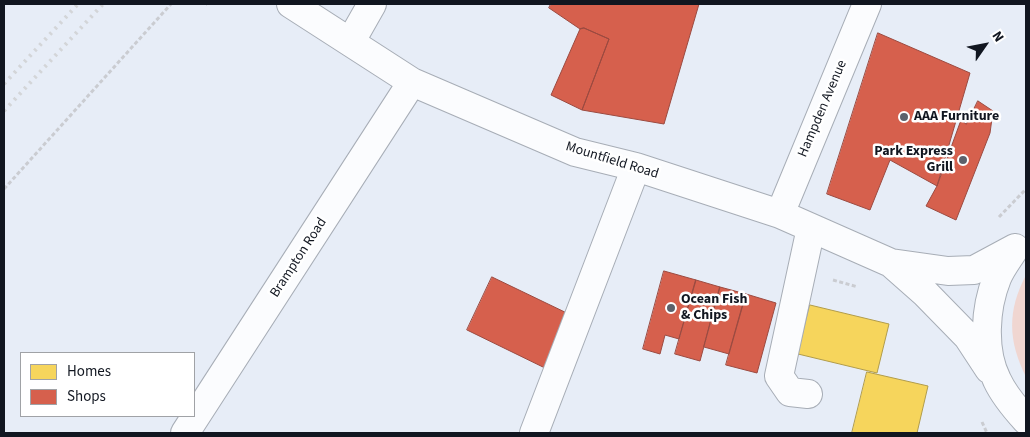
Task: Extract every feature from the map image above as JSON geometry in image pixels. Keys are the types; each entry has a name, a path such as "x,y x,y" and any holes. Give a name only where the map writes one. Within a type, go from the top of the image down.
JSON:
{"street":[{"name":"Mountfield Road","path":"291,4 412,82 575,152 636,167 780,214 892,263 948,271 974,270 1021,242"},
{"path":"351,41 372,4"},
{"name":"Hampden Avenue","path":"780,214 867,4"},
{"name":"Brampton Road","path":"185,433 412,82"},
{"path":"534,433 636,167"},
{"path":"808,394 790,392 779,376 811,228"},
{"path":"1021,242 997,277 987,310 987,344 996,378 1010,402 1026,420"},
{"name":"Mountfield Road","path":"892,263 925,293 968,337 996,378"}],"path":[{"path":"4,189 171,4"}],"shaded area":[{"path":"1026,275 1026,377 1016,351 1012,326 1015,301"}],"building: Homes":[{"path":"810,305 889,324 877,373 798,354"},
{"path":"867,372 928,386 917,433 852,433"}],"building: Shops":[{"path":"551,4 699,4 664,124 582,110 609,39 584,28 580,29 549,8"},
{"path":"584,28 609,39 582,110 551,95 580,29"},
{"name":"AAA Furniture","path":"878,33 970,73 937,186 890,160 870,210 827,194"},
{"name":"Park Express Grill","path":"978,101 993,111 990,133 956,220 926,206 937,186 961,120 966,124"},
{"name":"Ocean Fish & Chips","path":"664,271 696,280 679,339 665,335 660,354 643,349"},
{"path":"492,277 573,316 547,369 467,330"},
{"path":"696,280 720,287 700,361 675,354"},
{"path":"720,287 746,294 729,354 704,347"},
{"path":"746,294 776,303 757,373 726,365"}],"railway":[{"path":"4,84 78,4"},
{"path":"4,111 103,4"}],"place":[{"name":"AAA Furniture","path":"904,117"},
{"name":"Park Express Grill","path":"963,160"},
{"name":"Ocean Fish & Chips","path":"671,308"}]}
